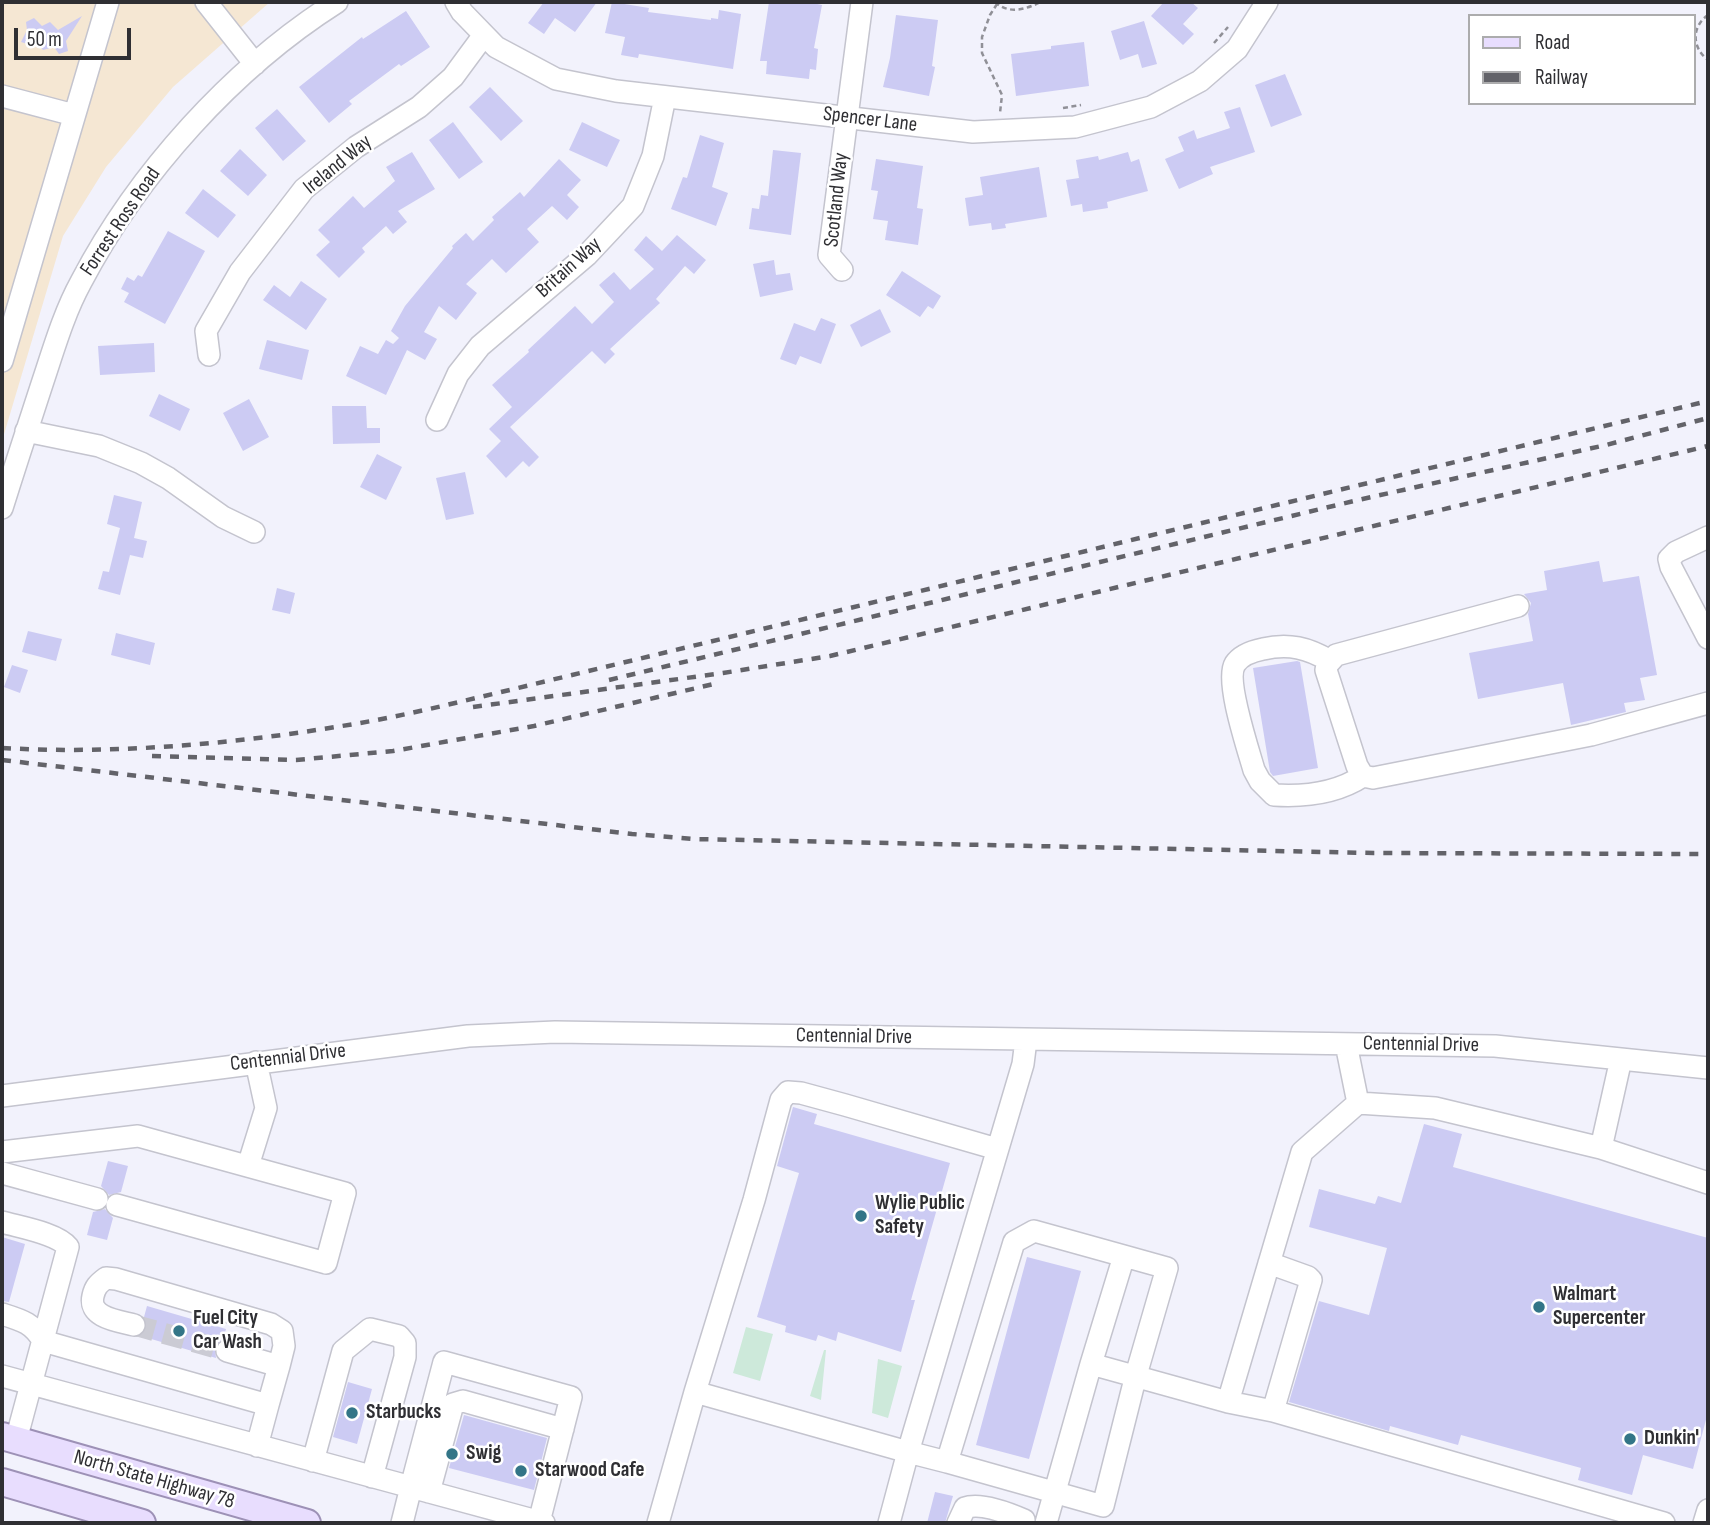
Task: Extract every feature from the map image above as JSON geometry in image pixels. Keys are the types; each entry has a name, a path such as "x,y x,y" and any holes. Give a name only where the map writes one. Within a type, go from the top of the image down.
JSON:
{"main road":[{"name":"North State Highway 78","path":"9,1438 307,1523"},
{"name":"North State Highway 78","path":"2,1482 142,1523"}],"street":[{"path":"2,360 10,302 74,115 108,2"},
{"path":"205,2 255,64"},
{"name":"Forrest Ross Road","path":"2,508 72,300 112,230 149,175 206,111 255,64 312,17 337,2"},
{"name":"Spencer Lane","path":"456,2 462,12 496,47 556,79 616,92 973,132 1075,127 1150,107 1200,81 1237,49 1268,2"},
{"name":"Scotland Way","path":"842,271 829,255 863,2"},
{"name":"Ireland Way","path":"209,355 206,331 240,272 304,189 356,147 419,107 453,77 484,35"},
{"path":"2,96 74,115"},
{"name":"Britain Way","path":"437,419 458,374 480,346 587,255 633,206 653,156 665,97"},
{"path":"26,431 99,446 141,463 168,478 223,517 254,532"},
{"path":"1706,543 1676,552 1670,559 1671,567 1708,638"},
{"path":"1518,606 1336,655 1326,670 1357,766 1363,776 1373,779 1591,735 1708,704"},
{"path":"1331,661 1305,648 1289,645 1255,651 1240,658 1234,665 1232,682 1254,770 1260,781 1274,795 1287,796 1337,789 1363,776"},
{"name":"Centennial Drive","path":"2,1096 468,1036 555,1032 1495,1046 1708,1068"},
{"path":"889,1523 1023,1064 1026,1040"},
{"path":"1346,1044 1358,1103"},
{"path":"1601,1148 1620,1059"},
{"path":"248,1166 266,1108 256,1062"},
{"path":"658,1523 781,1100 788,1092 845,1105 997,1149"},
{"path":"1228,1402 1302,1152 1358,1103 1435,1108 1601,1148 1708,1183"},
{"path":"2,1152 138,1136 345,1194 326,1263 2,1173"},
{"path":"2,1222 63,1241 68,1247 31,1384 9,1438"},
{"path":"695,1392 1103,1506 1136,1375 1167,1268 1034,1231 1014,1242 947,1462"},
{"path":"1046,1523 1124,1256"},
{"path":"1269,1264 1311,1280 1273,1410"},
{"path":"134,1325 104,1317 94,1309 92,1302 97,1284 106,1278 116,1279 271,1324 282,1331 284,1346 257,1446"},
{"path":"2,1314 36,1329 43,1341 268,1405"},
{"path":"313,1461 343,1351 370,1329 399,1336 405,1343 405,1357 372,1477"},
{"path":"227,1351 279,1366"},
{"path":"2,1376 257,1446 420,1490 541,1522 570,1397 444,1362 420,1490"},
{"path":"1091,1364 1228,1402 1273,1410 1664,1523"},
{"path":"402,1523 420,1490 453,1404 463,1401 562,1429"},
{"path":"958,1523 965,1508 972,1506 1014,1516 1024,1520 1024,1523"},
{"path":"1704,1523 1708,1510"}],"path":[{"path":"999,120 1002,95 982,53 982,37 996,3 1016,11 1041,2"},
{"path":"1708,15 1698,25 1696,37 1698,49 1708,60"}],"shaded area":[{"path":"2,2 270,2 173,87 106,167 63,236 2,441"}],"green space":[{"path":"746,1327 773,1334 760,1381 733,1373"},
{"path":"826,1350 821,1400 810,1396"},
{"path":"878,1359 902,1366 888,1418 872,1413"}],"building":[{"path":"544,2 597,2 575,32 555,18 544,34 528,23"},
{"path":"612,2 649,8 648,12 711,20 718,19 719,10 741,14 733,69 639,54 638,58 621,55 625,37 605,33"},
{"path":"769,2 808,2 822,5 814,48 818,49 816,70 810,69 809,79 766,74 767,61 760,61"},
{"path":"1164,2 1191,2 1198,8 1183,24 1194,34 1183,45 1151,16"},
{"path":"406,11 430,47 401,66 399,64 349,101 352,104 329,123 299,87 362,37 363,39"},
{"path":"896,15 938,20 932,66 935,67 929,96 883,87"},
{"path":"82,16 66,41 68,51 59,54 54,47 43,50 37,43 31,45 21,42 27,30 26,22 34,18 42,26 50,22 58,30"},
{"path":"1144,21 1157,64 1142,68 1138,54 1120,60 1111,31"},
{"path":"1084,42 1089,86 1016,96 1011,54"},
{"path":"1285,74 1302,115 1271,127 1255,85"},
{"path":"490,87 523,121 501,141 469,107"},
{"path":"1240,107 1255,152 1210,167 1213,174 1179,189 1165,159 1184,151 1178,137 1194,130 1197,139 1230,128 1224,112"},
{"path":"277,109 306,141 283,161 255,128"},
{"path":"453,122 483,162 459,179 429,140"},
{"path":"582,122 620,140 607,167 569,150"},
{"path":"700,135 724,143 712,187 728,193 716,226 671,209 683,177 687,178"},
{"path":"240,149 267,175 248,196 220,171"},
{"path":"773,150 801,153 791,235 749,229 752,208 759,209 761,195 768,196"},
{"path":"412,152 435,189 398,211 407,222 393,234 386,226 362,248 365,252 339,278 316,255 330,242 318,230 353,196 364,208 395,181 386,167"},
{"path":"1128,152 1131,162 1139,159 1148,191 1107,202 1108,208 1083,212 1082,204 1071,206 1066,180 1079,178 1076,160 1098,156 1099,160"},
{"path":"559,159 581,180 567,195 579,207 567,220 552,206 527,229 539,242 506,273 492,259 466,284 477,293 456,320 439,306 424,332 437,339 425,360 407,350 386,395 346,376 360,346 378,354 386,340 393,344 399,338 391,331 405,306 452,246 466,233 473,241 494,220 492,217 520,192 524,197"},
{"path":"876,159 923,166 917,208 923,209 918,245 885,240 888,221 873,219 878,191 871,190"},
{"path":"1039,167 1047,217 1005,224 1006,228 992,230 991,223 969,226 965,198 983,195 980,177"},
{"path":"203,189 236,215 218,238 185,213"},
{"path":"168,231 205,251 165,324 124,302 129,293 121,289 127,277 134,281 138,275 142,277"},
{"path":"677,235 706,260 694,274 685,266 656,299 660,303 610,349 615,354 605,364 592,351 510,427 539,457 529,467 523,461 506,478 486,456 501,441 489,429 512,407 492,385 575,306 592,324 614,302 599,285 614,272 630,290 654,269 634,250 646,236 662,251"},
{"path":"774,260 776,275 790,273 793,290 760,297 753,264"},
{"path":"902,271 941,296 933,309 928,306 920,317 886,295"},
{"path":"301,281 327,299 306,330 263,300 274,285 290,297"},
{"path":"880,309 891,332 861,347 850,325"},
{"path":"821,318 836,324 821,364 800,356 796,365 780,359 794,323 815,331"},
{"path":"267,340 309,350 302,380 259,369"},
{"path":"154,343 155,372 100,375 98,346"},
{"path":"159,394 190,409 180,431 149,416"},
{"path":"249,399 269,437 243,451 223,413"},
{"path":"332,406 366,406 367,428 380,428 380,443 333,444"},
{"path":"377,454 402,467 386,500 360,487"},
{"path":"465,472 474,514 446,520 436,478"},
{"path":"114,495 142,502 134,538 147,541 143,558 130,555 120,595 98,589 103,571 109,572 120,528 107,524"},
{"path":"1599,561 1603,582 1639,576 1657,675 1640,678 1645,700 1624,703 1626,712 1571,725 1563,683 1478,699 1469,653 1533,641 1528,614 1531,603 1524,594 1547,590 1544,571"},
{"path":"277,588 295,593 290,614 272,610"},
{"path":"28,631 62,639 56,661 22,652"},
{"path":"116,633 155,643 150,665 111,655"},
{"path":"1300,662 1318,768 1273,776 1270,772 1253,668"},
{"path":"12,665 28,670 20,693 4,687"},
{"name":"Wylie Public Safety","path":"793,1107 817,1114 814,1124 950,1163 911,1300 915,1300 901,1352 838,1332 836,1341 818,1335 816,1341 785,1332 786,1326 757,1317 799,1173 777,1166"},
{"name":"Walmart Supercenter","path":"1424,1124 1462,1134 1453,1167 1708,1238 1708,1412 1693,1469 1643,1455 1632,1495 1578,1480 1581,1468 1461,1435 1458,1445 1390,1426 1389,1431 1289,1402 1319,1301 1369,1315 1387,1248 1309,1227 1319,1189 1375,1204 1378,1196 1401,1203"},
{"path":"108,1161 128,1166 121,1192 109,1195 101,1186"},
{"path":"105,1209 113,1218 107,1240 87,1235 93,1212"},
{"path":"2,1237 25,1244 9,1302 2,1301"},
{"path":"1027,1257 1081,1271 1029,1459 976,1445"},
{"name":"Fuel City Car Wash","path":"147,1306 226,1329 223,1339 215,1347 216,1358 141,1336 147,1327 144,1317"},
{"name":"Starbucks","path":"348,1382 372,1389 357,1444 333,1437"},
{"path":"464,1415 547,1438 534,1490 449,1468"},
{"path":"935,1492 953,1496 945,1523 927,1523"}],"tunnel":[{"path":"134,1325 227,1351"}],"railway":[{"path":"2,748 96,750 190,745 284,735 395,716 1708,401"},
{"path":"609,680 1358,500 1606,445 1708,418"},
{"path":"473,707 830,656 1708,446"},
{"path":"152,756 296,760 393,751 534,726 718,683"},
{"path":"2,760 693,839 1374,853 1708,854"}],"place":[{"name":"Wylie Public Safety","path":"861,1216"},
{"name":"Walmart Supercenter","path":"1539,1307"},
{"name":"Fuel City Car Wash","path":"179,1331"},
{"name":"Starbucks","path":"352,1413"},
{"name":"Dunkin'","path":"1630,1439"},
{"name":"Swig","path":"452,1454"},
{"name":"Starwood Cafe","path":"521,1471"}]}
